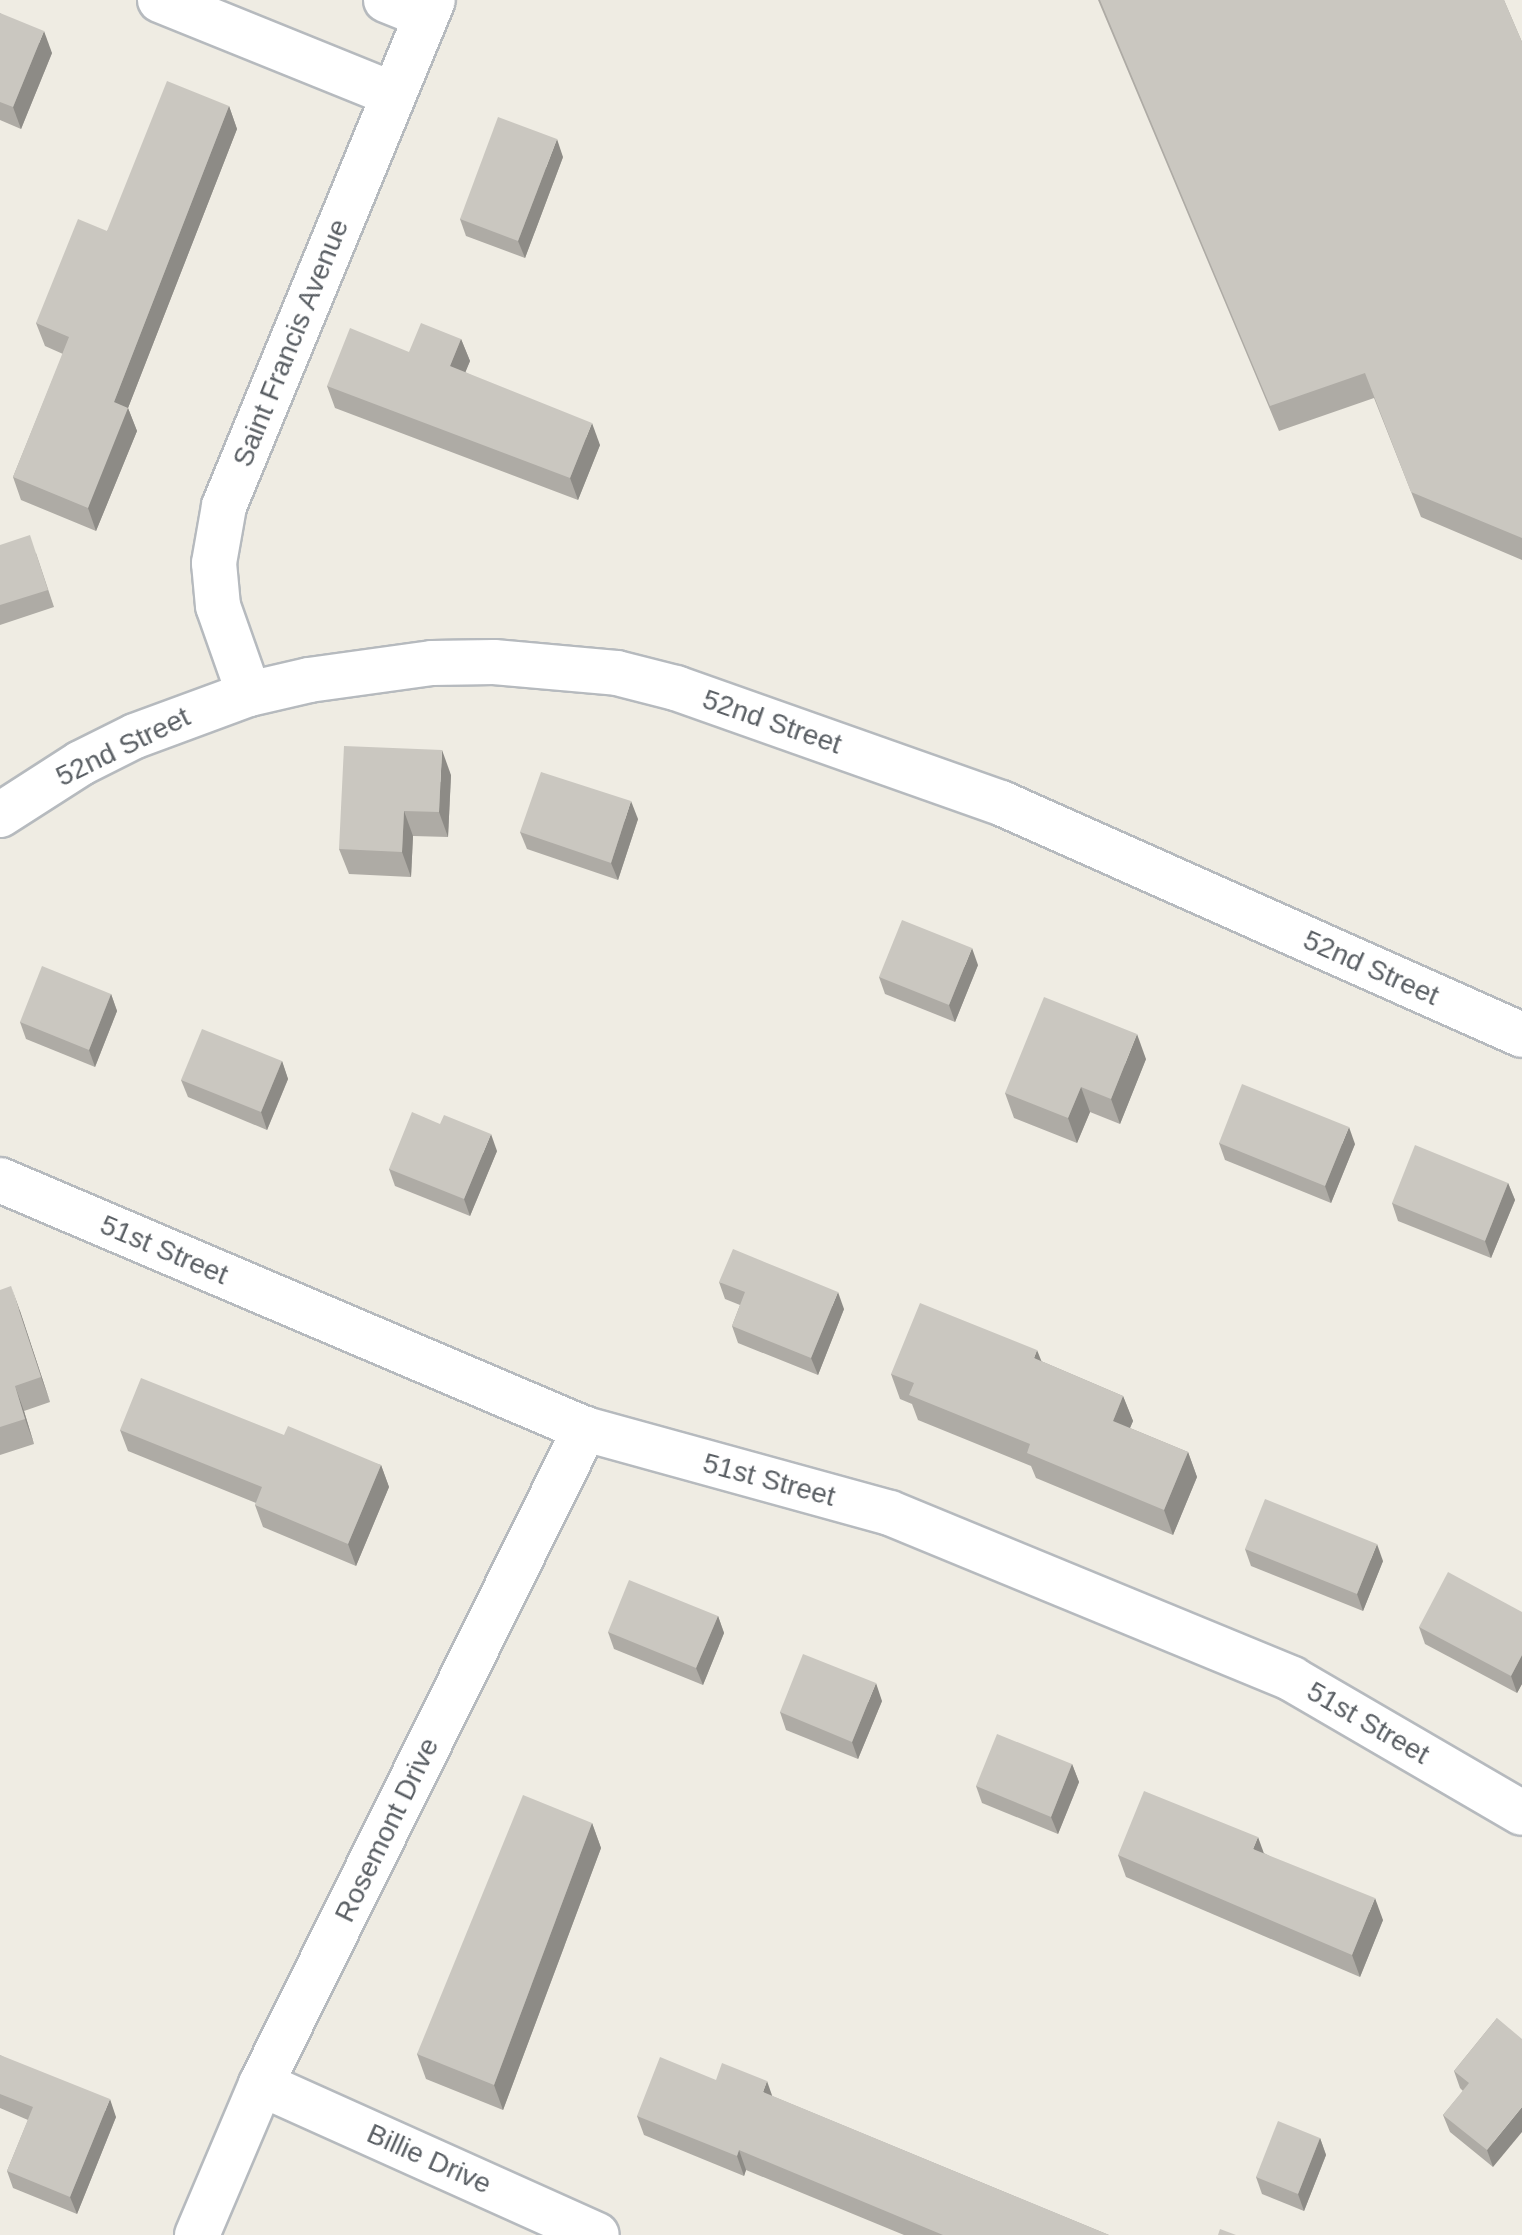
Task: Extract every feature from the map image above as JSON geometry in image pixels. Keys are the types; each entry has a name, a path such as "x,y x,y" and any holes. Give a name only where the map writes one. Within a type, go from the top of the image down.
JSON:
{"street":[{"path":"160,0 393,94"},
{"path":"386,0 430,8"},
{"name":"Saint Francis Avenue","path":"249,694 218,606 214,563 224,506 430,8"},
{"name":"52nd Street","path":"0,815 81,763 135,736 249,694 370,669 478,662 617,673 676,688 1001,803 1522,1035"},
{"name":"51st Street","path":"0,1180 585,1429 890,1513 1292,1679 1522,1813"},
{"name":"Rosemont Drive","path":"197,2235 261,2084 585,1429"},
{"name":"Billie Drive","path":"261,2084 597,2235"}],"building":[{"path":"1100,0 1504,0 1522,42 1522,538 1411,492 1365,373 1270,406"},
{"path":"0,13 44,31 13,107 0,102"},
{"path":"167,81 229,106 114,402 128,408 88,508 13,477 69,337 36,323 78,219 107,231"},
{"path":"498,117 557,139 518,241 460,219"},
{"path":"421,323 461,339 450,366 592,423 570,478 327,386 350,328 409,352"},
{"path":"30,535 48,590 0,605 0,545"},
{"path":"344,746 442,750 439,812 404,811 402,852 339,849"},
{"path":"541,772 631,801 611,863 520,832"},
{"path":"902,920 972,948 949,1005 879,977"},
{"path":"42,966 111,994 89,1050 20,1022"},
{"path":"1044,997 1137,1034 1111,1099 1081,1087 1068,1118 1005,1093"},
{"path":"202,1029 282,1061 261,1112 181,1080"},
{"path":"1242,1084 1349,1127 1325,1186 1219,1143"},
{"path":"412,1112 440,1124 444,1115 491,1134 464,1199 389,1169"},
{"path":"1415,1145 1508,1183 1485,1241 1392,1203"},
{"path":"733,1249 838,1292 811,1358 732,1326 745,1292 719,1282"},
{"path":"11,1286 41,1377 15,1386 25,1419 0,1427 0,1290"},
{"path":"920,1303 1037,1350 1034,1358 1123,1396 1113,1421 1188,1452 1164,1510 1027,1453 1030,1444 909,1395 914,1383 891,1374"},
{"path":"141,1378 284,1435 288,1426 381,1465 348,1544 255,1505 262,1487 120,1430"},
{"path":"1265,1499 1377,1544 1357,1594 1245,1549"},
{"path":"1448,1572 1522,1612 1522,1655 1511,1676 1419,1627"},
{"path":"629,1580 718,1616 696,1668 608,1632"},
{"path":"803,1654 876,1683 852,1742 780,1712"},
{"path":"997,1734 1072,1764 1051,1817 976,1786"},
{"path":"1144,1791 1258,1837 1253,1849 1375,1898 1352,1955 1118,1855"},
{"path":"523,1795 592,1823 494,2085 417,2054"},
{"path":"1497,2018 1522,2039 1522,2107 1487,2150 1443,2115 1469,2083 1454,2071"},
{"path":"0,2055 110,2099 70,2197 7,2171 33,2107 0,2094"},
{"path":"660,2057 716,2080 722,2063 767,2081 763,2092 1109,2235 943,2235 739,2150 737,2156 637,2116"},
{"path":"1278,2121 1320,2138 1298,2194 1256,2177"},
{"path":"1220,2229 1236,2235 1218,2235"}]}
